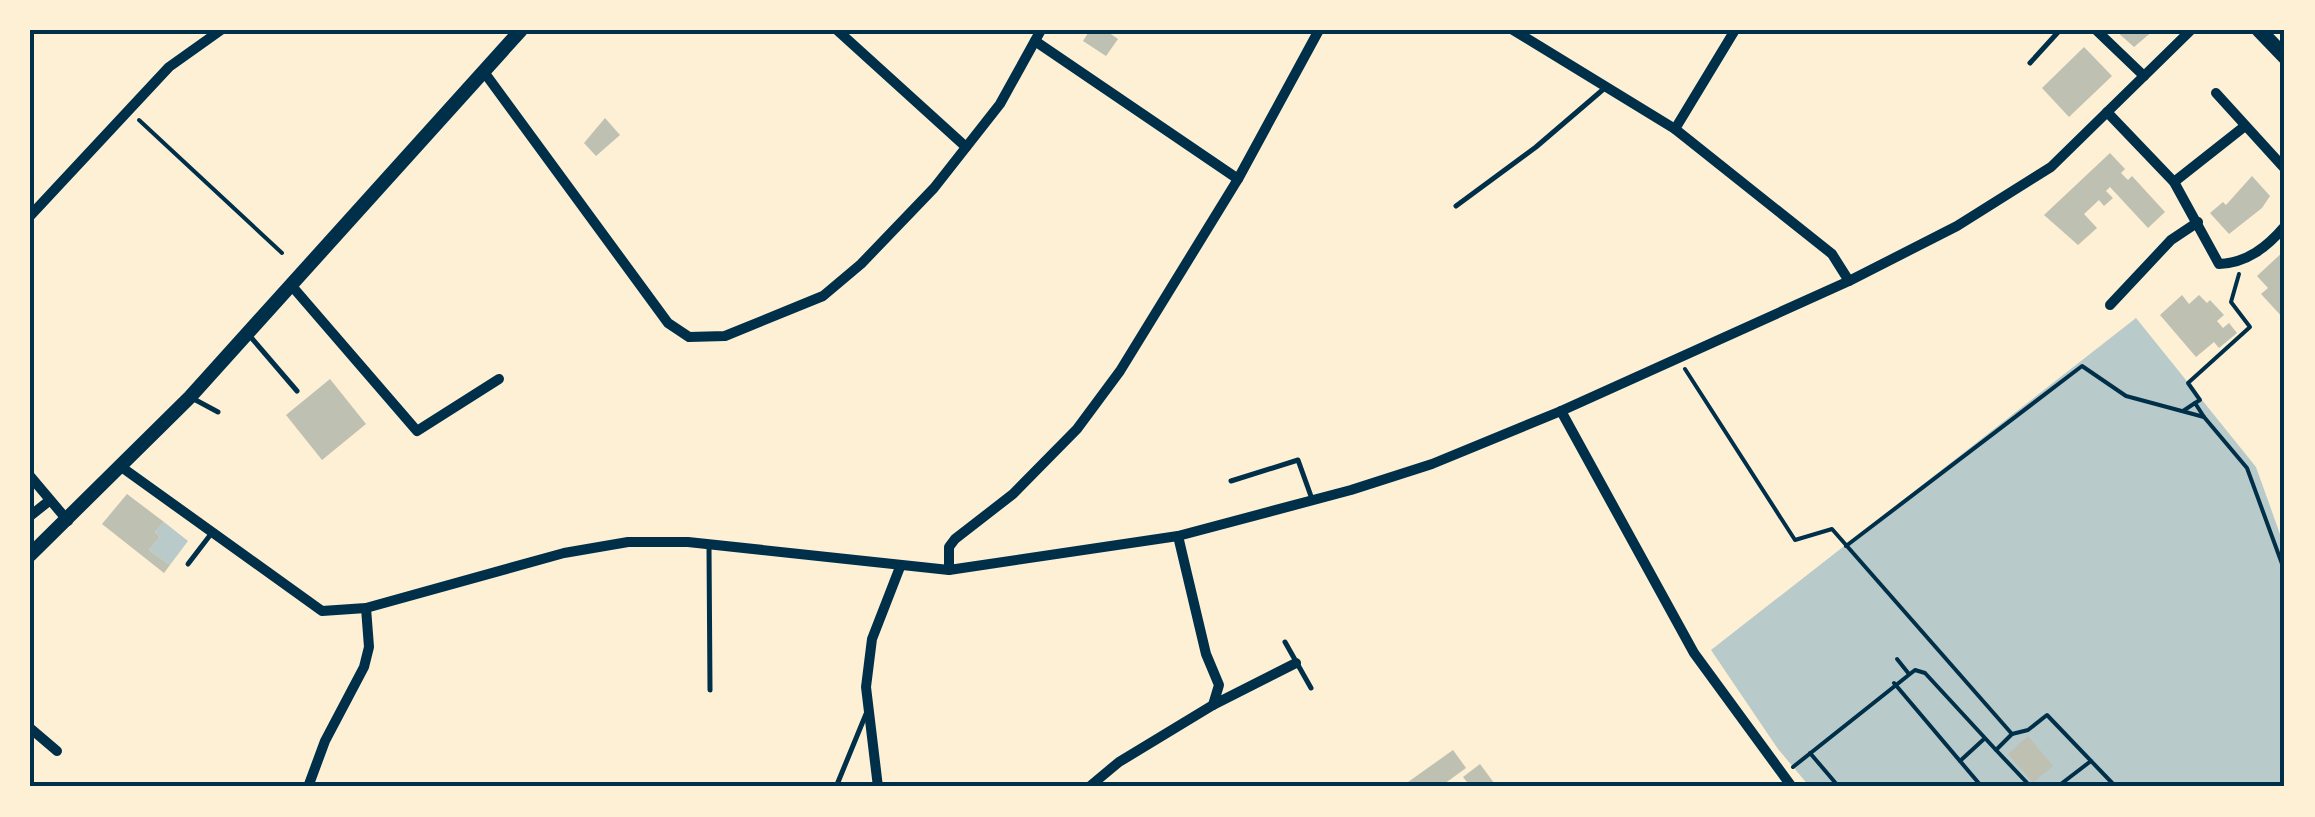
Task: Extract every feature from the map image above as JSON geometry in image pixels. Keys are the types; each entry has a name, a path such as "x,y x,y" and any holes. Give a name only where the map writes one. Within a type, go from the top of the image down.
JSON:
{"main road":[{"path":"30,555 190,396 521,30"},
{"path":"2260,30 2285,57"}],"street":[{"path":"30,216 168,66 221,30"},
{"path":"837,30 966,147"},
{"path":"949,570 949,547 954,538 1013,494 1088,414 1157,314 1238,179 1319,30"},
{"path":"1513,30 1526,33 1675,129 1832,254 1850,281"},
{"path":"1675,129 1735,30"},
{"path":"2096,30 2144,76"},
{"path":"120,466 322,612 366,608 564,552 628,542 709,544 949,570 1178,536 1432,464 1561,411 1850,281 2007,198 2050,167 2191,30"},
{"path":"484,72 668,323 689,337 724,336 823,296 862,264 1000,104 1038,35 1238,179"},
{"path":"2216,93 2285,169"},
{"path":"2107,112 2174,182 2219,264 2237,263 2265,247 2285,226"},
{"path":"2174,182 2245,126"},
{"path":"2110,305 2171,240 2198,222"},
{"path":"291,284 417,431 499,379"},
{"path":"1561,411 1694,653 1792,787"},
{"path":"30,476 68,521"},
{"path":"30,516 49,500"},
{"path":"1178,536 1206,654 1219,686 1213,705"},
{"path":"878,787 867,711 872,640 900,566"},
{"path":"308,787 325,740 364,667 369,646 366,608"},
{"path":"1089,787 1119,762 1213,705 1296,663"},
{"path":"30,728 57,751"}],"lane":[{"path":"2030,62 2060,30"},
{"path":"1456,206 1536,147 1606,87"},
{"path":"247,332 298,391"},
{"path":"190,396 218,412"},
{"path":"1230,480 1298,460 1312,501"},
{"path":"188,564 211,534"},
{"path":"709,544 710,690"},
{"path":"1285,642 1311,688"},
{"path":"836,787 867,711"}],"path":[{"path":"128,111 282,254"},
{"path":"2183,411 2200,400 2188,383 2250,327 2231,302 2239,274 2237,263"},
{"path":"1678,358 1794,540 1832,529 2012,734"},
{"path":"1846,546 2082,366 2126,396 2204,416"},
{"path":"2195,403 2248,468 2285,572"},
{"path":"1897,659 1909,674"},
{"path":"1783,776 1894,684 1909,674 1925,672 2031,787"},
{"path":"1894,684 1982,787"},
{"path":"1996,750 2012,734 2028,730 2047,715 2116,787"},
{"path":"1960,761 1984,739"},
{"path":"1810,753 1839,787"},
{"path":"2057,787 2071,785 2091,761"}],"shaded area":[{"path":"2136,318 2256,467 2285,548 2285,787 1810,787 1778,749 1711,650"},
{"path":"164,522 188,541 170,565 149,550 160,537 155,532"}],"building":[{"path":"1090,30 1105,30 1118,39 1106,56 1083,41"},
{"path":"2115,30 2154,30 2134,47"},
{"path":"2084,47 2112,76 2069,117 2042,88"},
{"path":"605,118 620,135 596,156 584,143"},
{"path":"2110,153 2125,169 2121,173 2128,180 2132,176 2165,212 2148,228 2110,187 2106,191 2113,198 2104,206 2099,200 2084,214 2097,228 2078,245 2044,215"},
{"path":"2252,176 2270,196 2262,208 2229,234 2210,213 2223,202 2226,205"},
{"path":"2285,250 2285,320 2261,294 2268,288 2257,276"},
{"path":"2182,295 2189,304 2199,295 2207,303 2210,300 2224,315 2217,321 2223,328 2229,323 2237,333 2219,348 2214,342 2196,357 2160,315"},
{"path":"330,379 366,424 322,460 286,415"},
{"path":"127,494 164,522 155,532 160,537 149,550 170,565 164,573 102,524"},
{"path":"2028,736 2053,766 2033,783 2008,754"},
{"path":"1453,750 1466,768 1440,787 1401,787"},
{"path":"1480,764 1497,787 1471,787 1463,777"}]}
